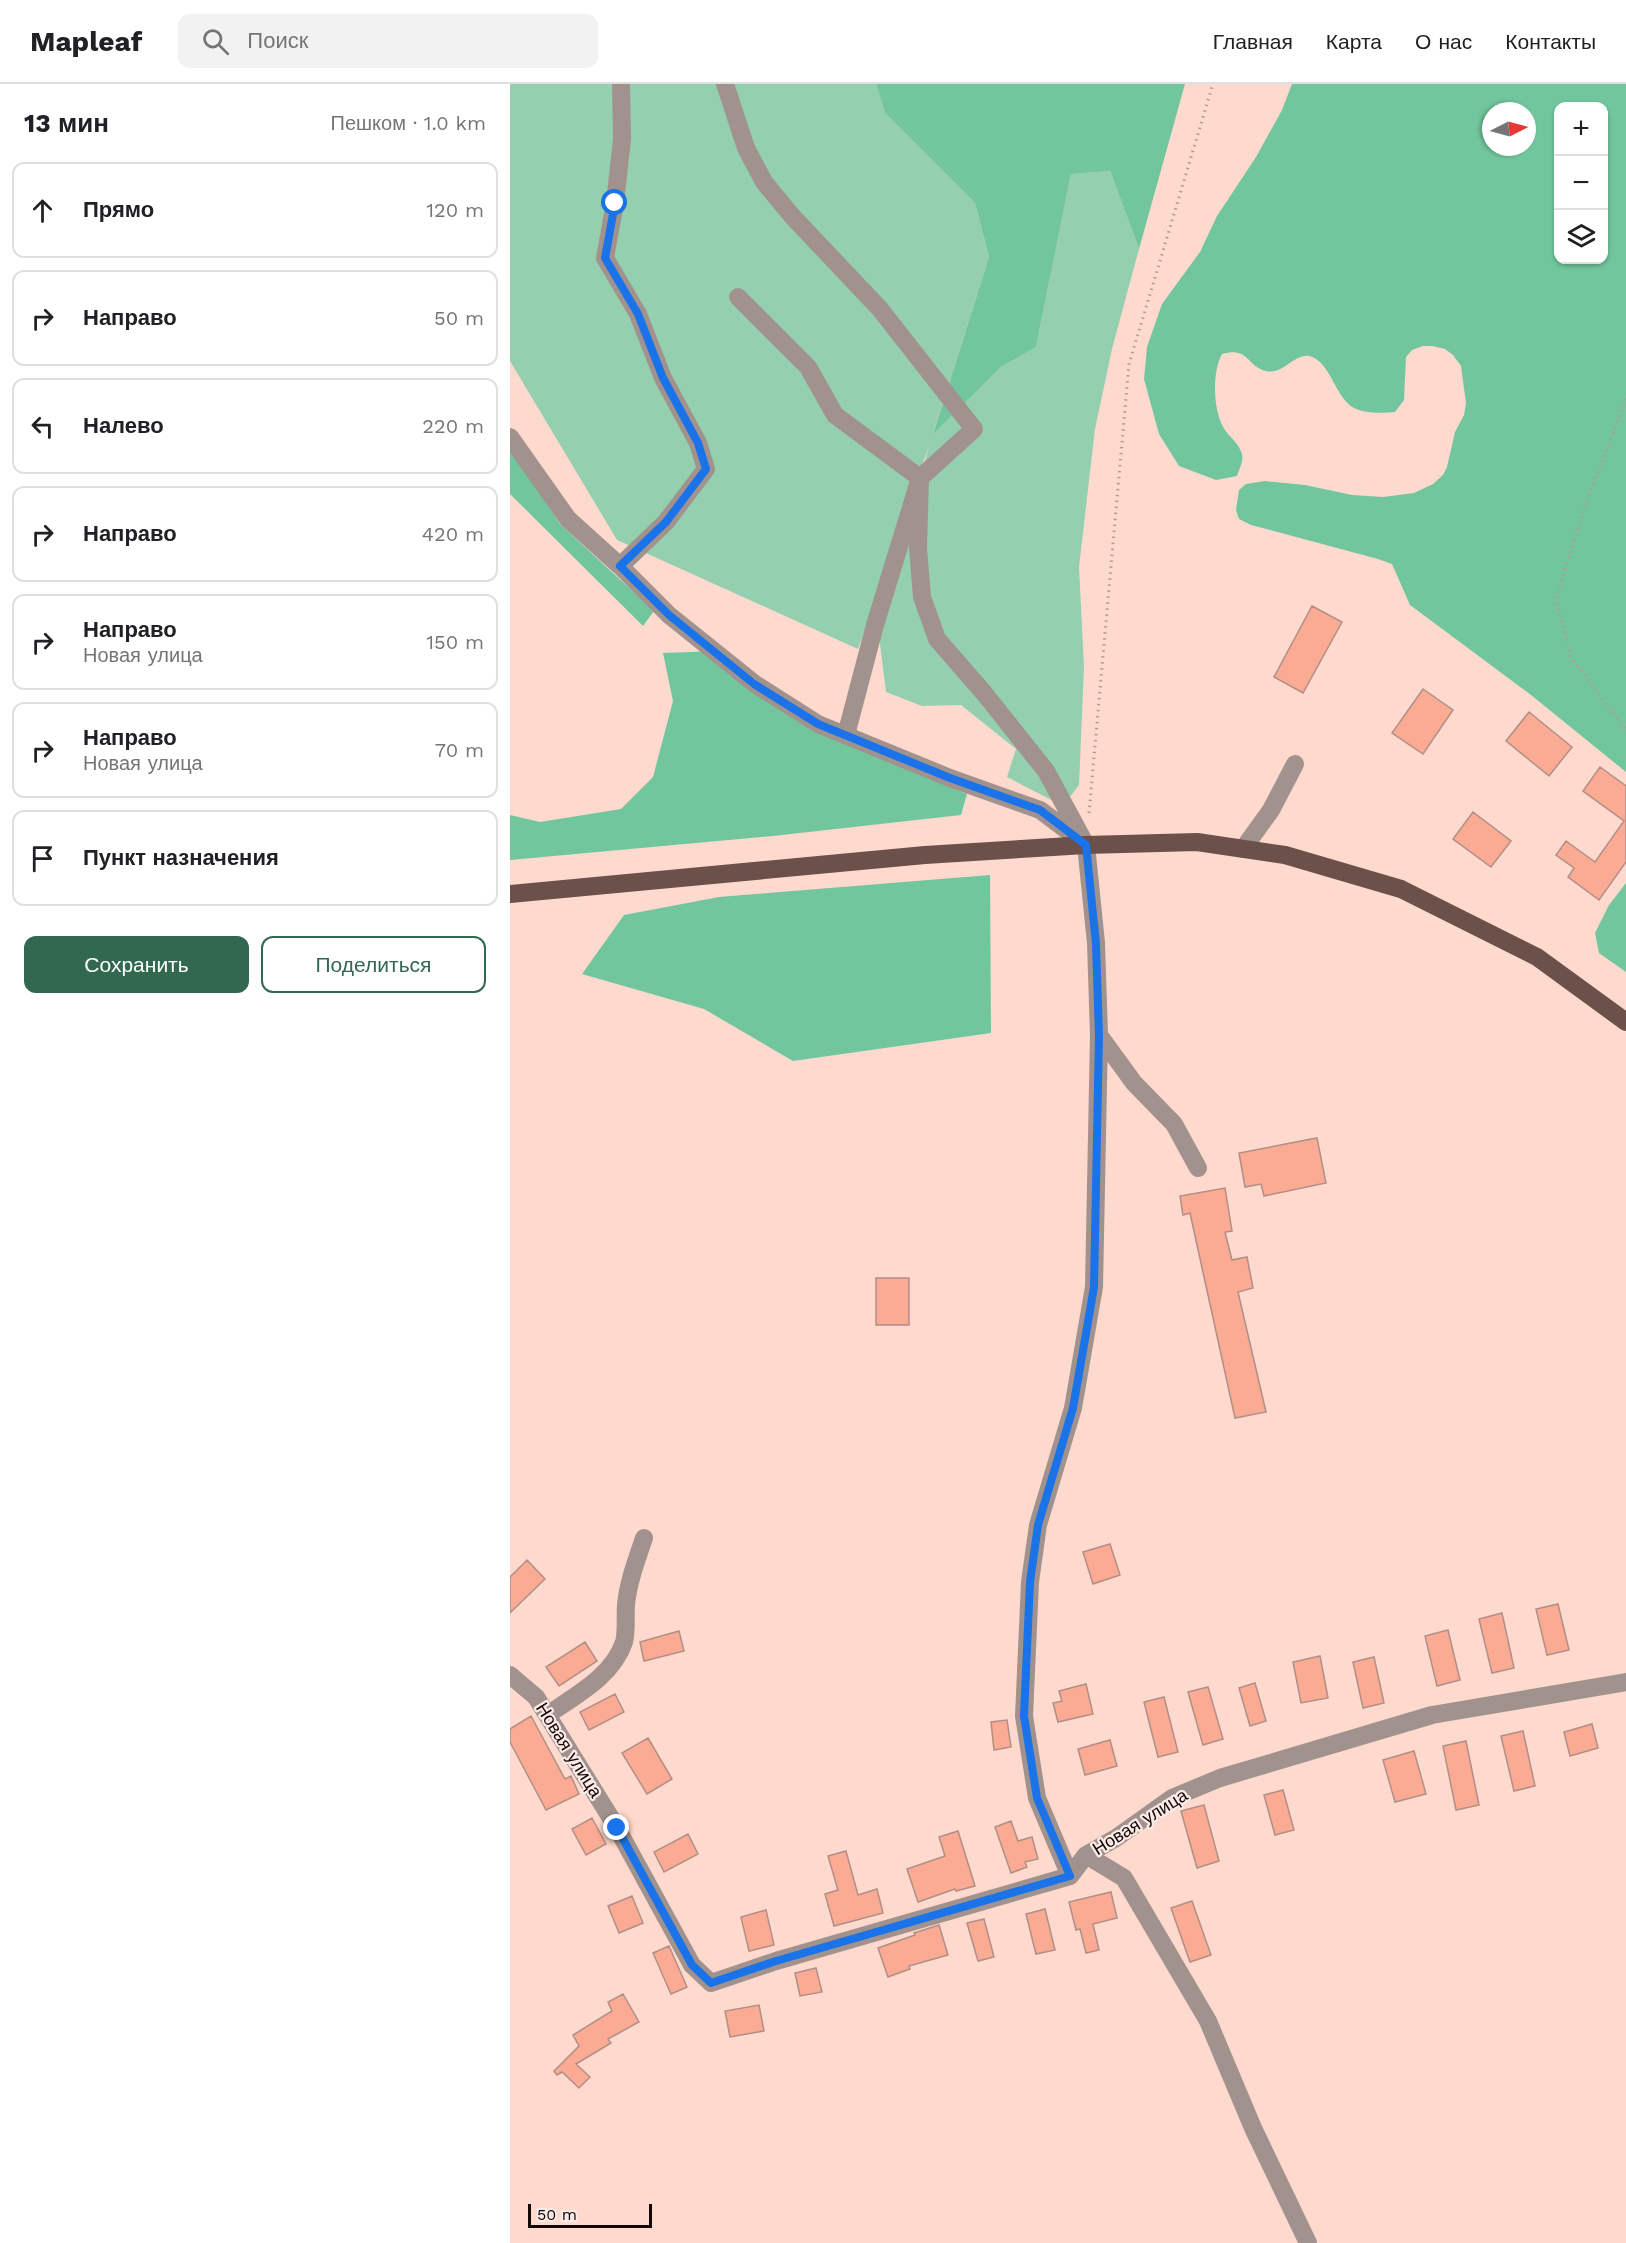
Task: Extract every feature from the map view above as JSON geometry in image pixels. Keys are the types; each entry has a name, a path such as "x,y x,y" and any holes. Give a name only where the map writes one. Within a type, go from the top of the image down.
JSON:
{"main road":[{"path":"510,894 924,855 1086,845 1197,842 1285,855 1401,890 1536,957 1626,1022"}],"street":[{"path":"620,566 666,522 706,469 698,443 663,378 638,314 605,258 615,203 622,139 621,84"},
{"path":"725,84 746,148 764,182 792,216 880,309 974,429 920,478 875,626 846,735"},
{"path":"738,297 808,367 835,415 920,478"},
{"path":"510,437 568,519 669,615 754,684 818,724 950,778 1040,810 1086,845"},
{"path":"920,478 918,548 922,597 936,639 984,693 1047,771 1086,845 1096,944 1099,1035 1094,1287 1073,1408 1038,1525 1030,1582 1024,1716 1037,1798 1070,1876"},
{"path":"1243,849 1271,810 1296,764"},
{"path":"1099,1035 1134,1083 1174,1124 1198,1168"},
{"path":"547,1715 587,1689 611,1666 624,1642 626,1602 644,1538"},
{"name":"Новая улица","path":"510,1675 536,1697 617,1828 692,1965 711,1983 776,1961 1070,1876 1086,1855 1116,1838 1172,1798 1220,1778 1432,1715 1626,1682"},
{"path":"1086,1855 1124,1878 1208,2021 1253,2128 1308,2243"}],"path":[{"path":"1086,845 1129,364 1213,84"},
{"path":"1626,399 1584,509 1556,599 1571,657 1626,730"}],"green space":[{"path":"510,84 876,84 885,113 975,203 989,257 933,433 1001,367 1036,347 1071,174 1110,171 1139,249 1112,349 1095,429 1079,567 1084,667 1079,785 1063,806 1007,777 1016,749 961,705 922,706 886,692 879,636 929,446 858,649 617,540 510,361"},
{"path":"876,84 1185,84 1139,249 1110,171 1071,174 1036,347 1001,367 933,434 989,257 975,203 885,113"},
{"path":"1292,84 1626,84 1626,772 1531,695 1410,605 1392,564 1251,525 1239,519 1236,510 1239,490 1246,484 1265,481 1305,485 1352,495 1383,497 1414,493 1433,484 1443,475 1447,467 1455,432 1464,415 1466,403 1461,366 1445,349 1423,346 1412,350 1406,357 1404,400 1395,412 1385,413 1359,410 1347,403 1322,364 1309,356 1298,358 1278,370 1266,371 1259,369 1243,355 1231,352 1222,354 1215,380 1217,410 1223,427 1242,454 1237,476 1216,480 1179,466 1159,434 1144,379 1147,347 1162,304 1200,252 1217,216 1256,157 1282,110"},
{"path":"510,447 560,524 654,611 643,626 510,494"},
{"path":"719,651 853,746 967,794 961,815 773,836 510,860 510,815 540,822 621,809 653,777 673,701 663,653"},
{"path":"990,875 991,1033 793,1061 704,1009 582,974 624,915 719,897"},
{"path":"1626,883 1626,972 1599,953 1595,933 1609,905"}],"building":[{"path":"1312,606 1342,622 1303,693 1274,677"},
{"path":"1423,689 1453,710 1423,754 1392,733"},
{"path":"1529,712 1572,747 1549,776 1506,741"},
{"path":"1600,767 1626,786 1626,862 1599,900 1568,877 1574,868 1556,855 1566,841 1595,862 1624,821 1583,791"},
{"path":"1473,812 1511,841 1491,867 1453,839"},
{"path":"1317,1138 1326,1183 1264,1196 1261,1184 1245,1187 1239,1153"},
{"path":"1225,1188 1232,1231 1225,1232 1232,1260 1247,1257 1253,1288 1238,1292 1266,1412 1235,1418 1190,1213 1183,1215 1180,1196"},
{"path":"876,1278 909,1278 909,1325 876,1325"},
{"path":"1110,1544 1120,1575 1093,1584 1083,1552"},
{"path":"527,1560 545,1579 510,1613 510,1577"},
{"path":"1558,1604 1569,1650 1547,1655 1536,1609"},
{"path":"1502,1613 1514,1668 1492,1673 1479,1619"},
{"path":"1448,1630 1460,1680 1437,1686 1425,1636"},
{"path":"679,1631 684,1651 644,1661 640,1642"},
{"path":"585,1642 597,1661 559,1686 546,1667"},
{"path":"1320,1656 1328,1698 1301,1703 1293,1662"},
{"path":"1374,1657 1384,1703 1363,1708 1353,1662"},
{"path":"1255,1683 1266,1721 1250,1726 1239,1688"},
{"path":"1086,1684 1093,1714 1058,1722 1053,1703 1062,1701 1059,1691"},
{"path":"1208,1687 1223,1739 1203,1745 1188,1692"},
{"path":"615,1694 624,1712 589,1730 580,1712"},
{"path":"1164,1697 1178,1752 1158,1757 1144,1702"},
{"path":"531,1716 565,1779 571,1776 579,1794 546,1810 510,1742 510,1729"},
{"path":"1007,1720 1011,1747 994,1750 991,1722"},
{"path":"1592,1724 1598,1748 1570,1756 1564,1732"},
{"path":"1523,1731 1535,1786 1514,1791 1501,1736"},
{"path":"648,1738 672,1779 647,1794 622,1753"},
{"path":"1110,1740 1117,1766 1085,1775 1078,1749"},
{"path":"1466,1741 1479,1805 1456,1810 1443,1746"},
{"path":"1414,1751 1426,1794 1395,1802 1383,1760"},
{"path":"1283,1790 1294,1830 1275,1835 1264,1795"},
{"path":"1204,1805 1219,1861 1197,1868 1181,1811"},
{"path":"592,1818 606,1844 586,1855 572,1829"},
{"path":"1011,1821 1018,1841 1032,1837 1038,1859 1025,1862 1027,1867 1011,1873 995,1827"},
{"path":"958,1831 975,1886 956,1891 955,1889 918,1902 907,1869 945,1856 939,1837"},
{"path":"688,1834 698,1854 664,1872 654,1852"},
{"path":"846,1851 858,1895 877,1889 883,1913 834,1926 825,1894 838,1890 828,1856"},
{"path":"1111,1892 1117,1918 1093,1924 1099,1950 1086,1953 1080,1929 1076,1930 1069,1902"},
{"path":"632,1896 643,1923 619,1933 608,1906"},
{"path":"1192,1901 1211,1955 1190,1962 1171,1908"},
{"path":"1045,1909 1055,1950 1036,1954 1026,1914"},
{"path":"766,1910 774,1945 749,1951 741,1917"},
{"path":"984,1919 994,1957 978,1961 967,1923"},
{"path":"939,1925 948,1955 909,1966 910,1969 888,1977 878,1948"},
{"path":"669,1946 687,1987 671,1994 653,1953"},
{"path":"816,1968 822,1992 800,1996 795,1973"},
{"path":"623,1994 639,2022 608,2039 611,2043 576,2064 590,2077 579,2088 562,2072 557,2075 554,2071 579,2046 573,2035 612,2011 608,2002"},
{"path":"759,2005 764,2031 730,2037 725,2011"}],"route":[{"path":"615,203 605,258 638,314 663,378 698,443 706,469 666,522 620,566 669,615 754,684 818,724 950,778 1040,810 1086,845 1096,944 1099,1035 1094,1287 1073,1408 1038,1525 1030,1582 1024,1716 1037,1798 1070,1876 776,1961 711,1983 692,1965 617,1828"}]}
